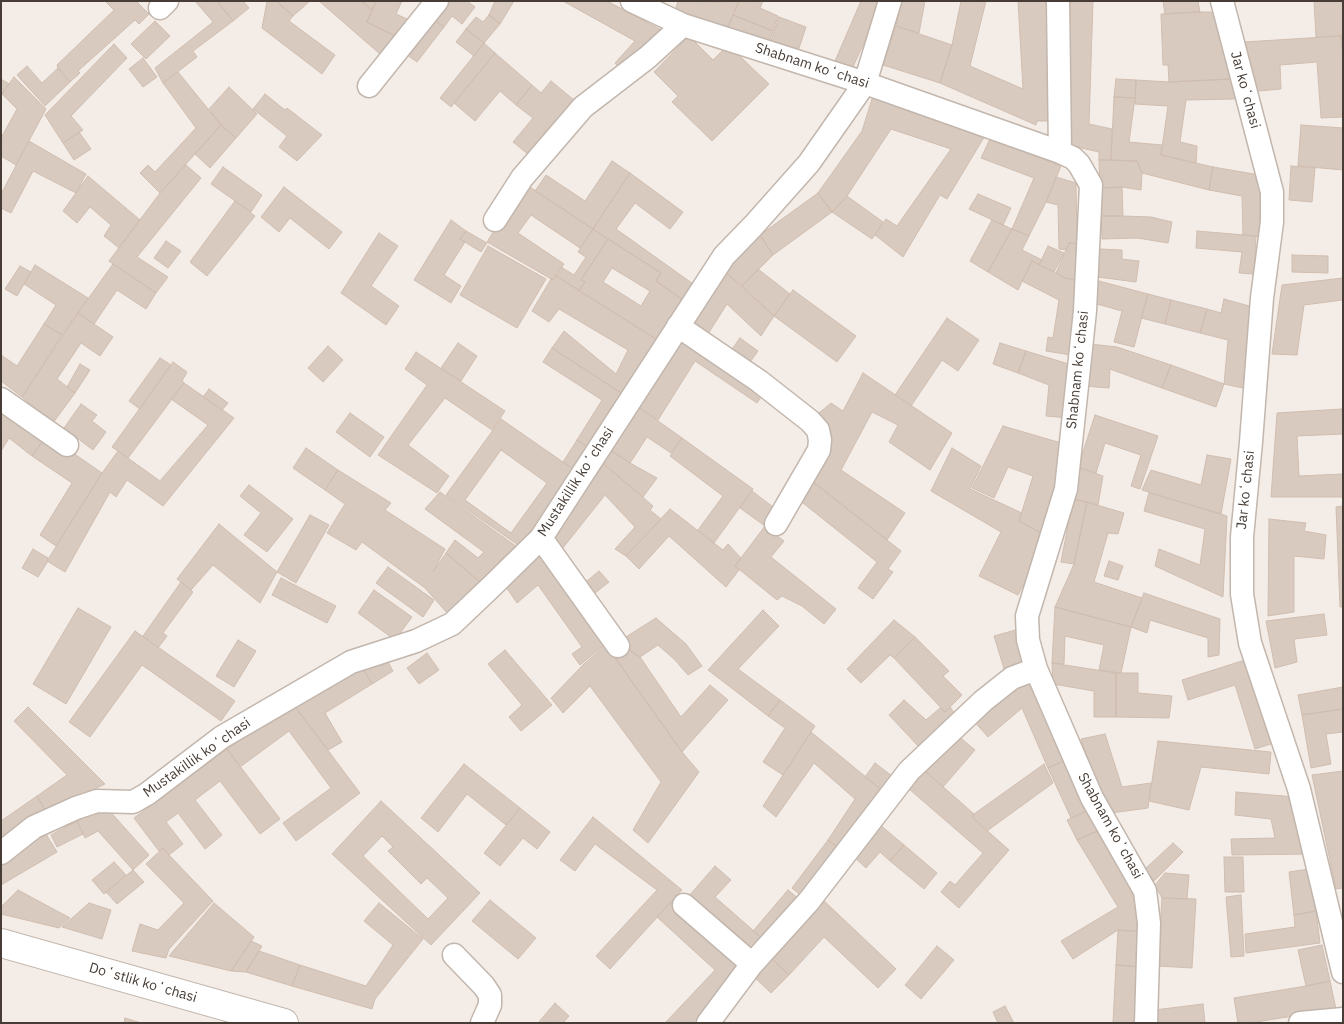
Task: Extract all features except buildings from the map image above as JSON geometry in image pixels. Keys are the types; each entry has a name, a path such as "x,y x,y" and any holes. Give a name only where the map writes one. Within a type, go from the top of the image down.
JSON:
{"street":[{"path":"369,86 437,1"},
{"name":"Shabnam koʻchasi","path":"632,1 683,24 865,83 1060,152 1079,164 1091,185 1085,310 1066,489 1027,616 1028,640 1036,669 1092,798 1146,890 1149,923 1146,1023"},
{"name":"Mustakillik koʻchasi","path":"1,853 34,827 76,808 97,801 133,802 147,794 222,737 351,662 416,641 452,624 541,538 724,256 809,163 865,83 890,1"},
{"path":"1058,1 1060,152"},
{"name":"Jar koʻchasi","path":"1222,1 1272,192 1272,222 1262,298 1242,537 1242,594 1250,642 1299,789 1343,972"},
{"path":"495,220 522,178 583,107 648,57 683,24"},
{"path":"678,326 759,381 810,420 818,430 819,450 776,524"},
{"path":"1,399 67,445"},
{"path":"541,538 618,646"},
{"path":"708,1023 752,964 809,901 909,771 983,701 1012,678 1036,669"},
{"path":"684,905 752,964"},
{"name":"Doʻstlik koʻchasi","path":"1,943 244,1017 284,1023"},
{"path":"454,955 484,986 490,995 490,1004 482,1023"},
{"path":"1300,1023 1343,1019"}]}
